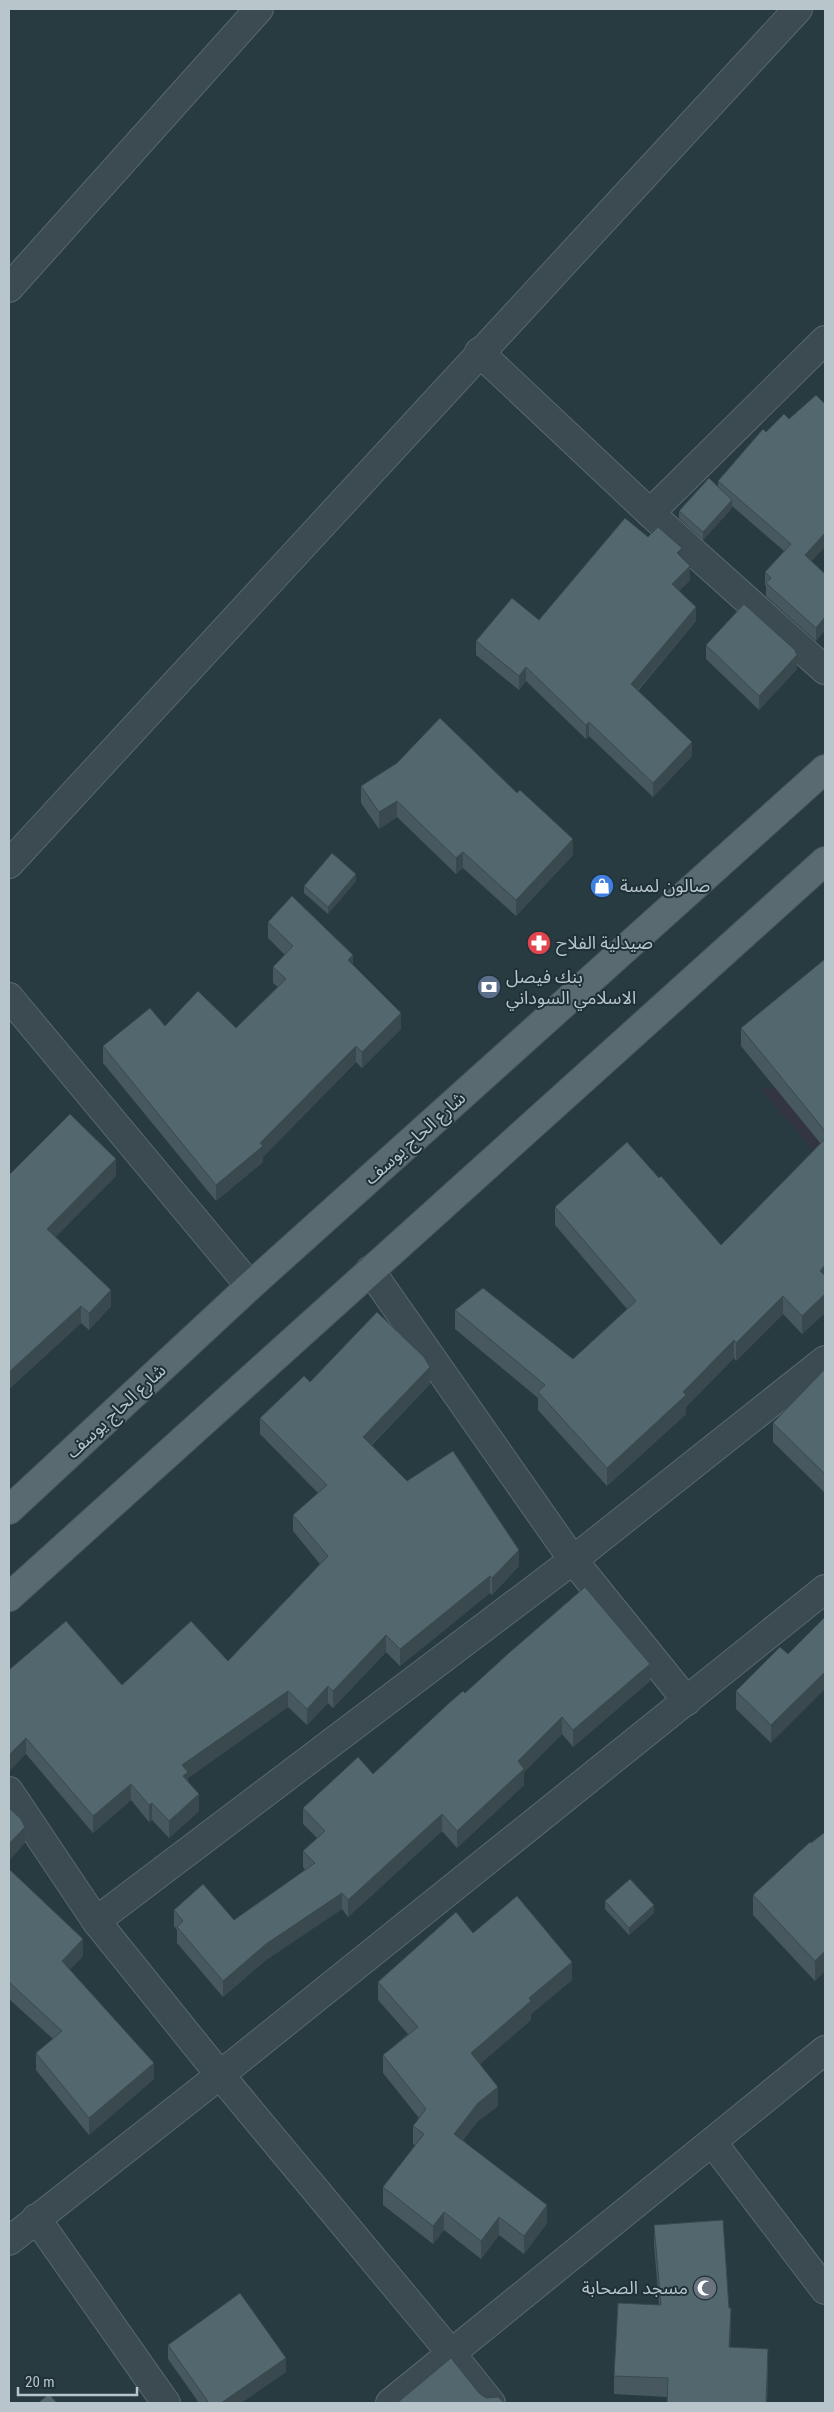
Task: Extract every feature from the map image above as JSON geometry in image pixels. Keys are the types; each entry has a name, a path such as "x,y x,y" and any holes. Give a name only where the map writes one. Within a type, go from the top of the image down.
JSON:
{"main road":[{"name":"شارع الحاج يوسف","path":"9,1510 250,1286 825,769"},
{"path":"9,1597 825,861"}],"street":[{"path":"13,274 259,9"},
{"path":"9,864 798,9"},
{"path":"650,513 825,340"},
{"path":"480,352 650,513 825,670"},
{"path":"9,997 250,1286"},
{"path":"370,1270 573,1560 687,1700"},
{"path":"96,1921 573,1560 825,1360"},
{"path":"9,2241 220,2076 825,1589"},
{"path":"9,1791 96,1921 220,2076 491,2403"},
{"path":"390,2403 713,2143 825,2050"},
{"path":"713,2143 825,2290"},
{"path":"36,2218 166,2403"}],"shaded area":[{"path":"825,1080 825,1164 760,1089"}],"building":[{"path":"816,395 825,404 825,533 805,555 825,574 825,617 816,628 766,583 771,578 765,572 791,544 718,481 763,429 766,432 784,414 789,419"},
{"path":"709,478 732,500 703,532 679,511"},
{"path":"625,518 648,537 658,527 682,548 677,553 690,566 672,584 696,607 631,684 692,742 653,783 589,722 586,725 526,667 519,676 476,641 512,598 539,620"},
{"path":"744,604 795,650 797,655 759,696 706,645"},
{"path":"440,718 517,793 520,790 573,839 516,900 463,852 456,858 397,801 379,812 361,786 397,763"},
{"path":"332,853 356,874 328,907 304,886"},
{"path":"292,896 353,955 348,960 401,1013 362,1052 356,1046 260,1143 263,1146 216,1185 103,1046 150,1008 165,1026 198,991 236,1028 286,979 273,967 293,946 268,922"},
{"path":"825,959 825,1131 741,1028"},
{"path":"70,1114 116,1159 47,1229 111,1290 89,1313 81,1306 9,1372 9,1175"},
{"path":"825,1139 825,1265 820,1271 825,1276 825,1294 802,1316 783,1296 736,1343 734,1340 683,1392 686,1395 607,1468 538,1392 545,1385 455,1310 483,1288 573,1359 636,1301 555,1207 627,1142 659,1178 661,1176 721,1245"},
{"path":"377,1312 424,1357 430,1367 363,1437 407,1481 453,1451 519,1550 492,1578 490,1576 400,1649 386,1635 333,1691 328,1686 307,1709 288,1691 182,1765 188,1772 183,1776 199,1794 169,1821 152,1803 149,1805 131,1784 93,1816 26,1738 9,1755 9,1670 66,1621 122,1685 191,1621 228,1661 328,1556 293,1515 327,1485 260,1418 304,1376 310,1382"},
{"path":"825,1369 825,1474 773,1423"},
{"path":"585,1587 650,1664 573,1730 562,1717 518,1761 524,1769 457,1831 442,1814 348,1900 342,1893 266,1944 223,1981 177,1927 183,1921 174,1910 203,1884 234,1920 315,1863 303,1851 325,1831 303,1808 358,1757 373,1774 448,1704 463,1691 465,1693"},
{"path":"825,1617 825,1672 771,1725 736,1691 780,1647 788,1654"},
{"path":"9,1808 20,1818 25,1827 9,1844"},
{"path":"825,1832 825,1951 815,1961 753,1895 810,1842"},
{"path":"9,1869 83,1939 62,1961 154,2063 89,2118 36,2053 62,2031 9,1982"},
{"path":"630,1879 654,1905 629,1928 605,1901"},
{"path":"517,1896 572,1962 529,1998 531,2001 471,2053 498,2087 478,2103 454,2134 547,2205 524,2236 499,2217 481,2241 444,2212 433,2226 383,2187 424,2134 413,2126 426,2109 383,2055 418,2027 378,1982 456,1912 473,1933"},
{"path":"723,2220 729,2308 731,2308 729,2347 768,2349 766,2403 667,2403 668,2378 614,2376 618,2303 661,2305 654,2225"},
{"path":"240,2293 286,2358 221,2403 209,2403 168,2345"},
{"path":"451,2358 479,2393 486,2398 498,2397 504,2403 397,2403"},
{"path":"49,2394 57,2403 38,2403"}],"place":[{"name":"صالون لمسة","path":"602,886"},
{"name":"صيدلية الفلاح","path":"539,943"},
{"name":"بنك فيصل الاسلامي السوداني","path":"489,987"},
{"name":"مسجد الصحابة","path":"705,2288"}]}
